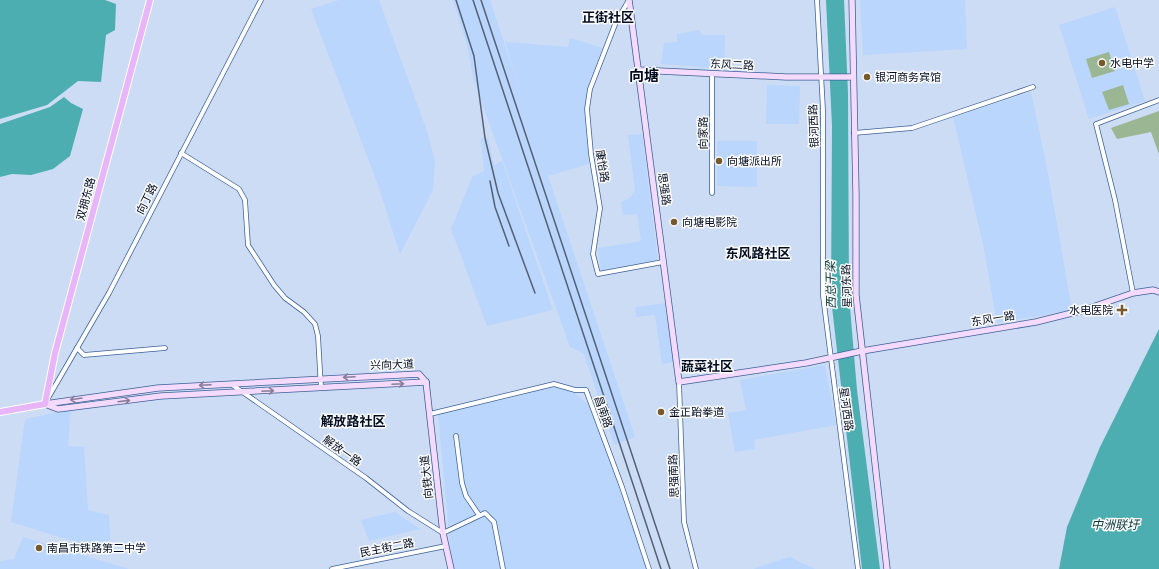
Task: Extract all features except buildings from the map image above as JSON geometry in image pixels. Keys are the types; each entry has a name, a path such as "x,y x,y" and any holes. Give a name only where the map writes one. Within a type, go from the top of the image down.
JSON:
{"main road":[{"name":"双拥东路","path":"45,404 57,346 150,0"},
{"name":"兴向大道","path":"0,412 45,404"}],"street":[{"name":"向丁路","path":"45,404 109,293 261,0"},
{"name":"思强路","path":"629,0 679,382"},
{"name":"康怡路","path":"629,0 616,22 590,89 587,109 590,154 600,208 593,254 598,274 663,262"},
{"name":"银河西路","path":"817,0 823,110 824,252"},
{"name":"星河东路","path":"852,0 850,77 854,133 856,295 888,569"},
{"name":"东风二路","path":"638,70 822,78 850,77"},
{"name":"向家路","path":"712,74 712,193"},
{"path":"854,133 912,128 1033,87"},
{"path":"1133,293 1114,200 1096,124 1159,100"},
{"path":"181,153 240,190 246,200 248,245 285,298 304,312 315,324 318,336 321,388"},
{"name":"星河西路","path":"824,252 824,296 830,358 858,569"},
{"name":"东风一路","path":"830,358 839,355 1036,322 1084,310 1133,293 1153,290 1159,292"},
{"path":"77,348 84,355 165,348"},
{"path":"679,382 830,358"},
{"name":"兴向大道","path":"45,404 158,388 231,383 419,374 426,382"},
{"name":"兴向大道","path":"45,404 58,409 161,396 426,382"},
{"name":"向铁大道","path":"426,382 443,533 451,569"},
{"name":"思强南路","path":"679,382 684,522 696,569"},
{"name":"解放一路","path":"231,383 360,474 408,511 443,533"},
{"name":"昌南路","path":"430,414 554,384 576,390 586,390 622,487 650,569"},
{"path":"456,436 462,483 466,496 479,515"},
{"path":"443,533 485,513 494,522 503,569"},
{"name":"民主街二路","path":"332,569 446,546"}],"shaded area":[{"path":"339,0 379,0 428,134 435,161 433,190 400,254 378,185 311,9"},
{"path":"453,0 490,0 523,100 505,42 568,47 570,38 603,48 590,80 585,103 589,164 548,176 635,437 614,445 584,354 570,347 474,81 467,45"},
{"path":"860,0 965,0 967,49 863,55"},
{"name":"水电中学","path":"1115,7 1145,101 1089,119 1059,25"},
{"path":"699,30 702,35 725,35 724,69 661,64 664,43 677,42 677,34"},
{"path":"1109,52 1115,71 1092,78 1086,59"},
{"path":"767,85 800,86 799,124 766,124"},
{"path":"1123,85 1129,104 1109,110 1102,92"},
{"path":"1031,92 1048,173 1072,310 997,323 983,244 953,117"},
{"path":"1159,111 1159,154 1151,132 1117,139 1111,128"},
{"path":"642,134 658,260 601,271 598,248 641,241 637,214 623,215 621,202 629,198 635,191 628,135"},
{"path":"488,138 494,165 502,161 553,310 487,326 451,229 472,177 484,171 481,139"},
{"name":"向塘派出所","path":"717,141 757,141 757,187 717,186"},
{"path":"666,303 674,362 662,364 655,315 636,317 635,307"},
{"path":"825,365 836,425 754,440 755,449 735,452 728,413 746,410 740,380"},
{"path":"553,385 575,393 591,407 648,569 454,569 451,554 438,414 524,395"},
{"path":"71,409 68,446 84,447 88,510 109,515 111,553 11,522 25,419"},
{"path":"395,512 420,529 369,541 361,520"},
{"name":"南昌市铁路第二中学","path":"23,537 129,569 0,569 0,561 14,559"},
{"path":"789,557 815,569 753,569"}],"water":[{"path":"0,0 105,0 116,4 115,30 106,35 101,82 78,81 47,105 0,119"},
{"path":"826,0 844,0 848,93 849,296 857,390 880,569 862,569 831,298 832,126"},
{"path":"64,97 71,103 83,109 70,156 53,169 31,175 12,174 0,177 0,124 50,107"},
{"name":"中洲联圩","path":"1159,329 1159,569 1059,569 1067,527 1100,447"}],"railway":[{"path":"456,0 474,56 485,138 498,193 535,293"},
{"path":"473,0 661,569"},
{"path":"481,0 670,569"},
{"path":"490,181 495,207 509,246"}],"place":[{"name":"水电中学","path":"1102,63"},
{"name":"银河商务宾馆","path":"867,77"},
{"name":"向塘派出所","path":"719,161"},
{"name":"向塘电影院","path":"674,222"},
{"name":"水电医院","path":"1122,310"},
{"name":"金正跆拳道","path":"661,412"},
{"name":"南昌市铁路第二中学","path":"39,548"}],"district":[{"name":"正街社区","path":"608,17"},
{"name":"向塘","path":"644,76"},
{"name":"东风路社区","path":"758,253"},
{"name":"蔬菜社区","path":"707,366"},
{"name":"解放路社区","path":"353,421"}],"water label":[{"name":"西总干梁","path":"831,285"}]}
